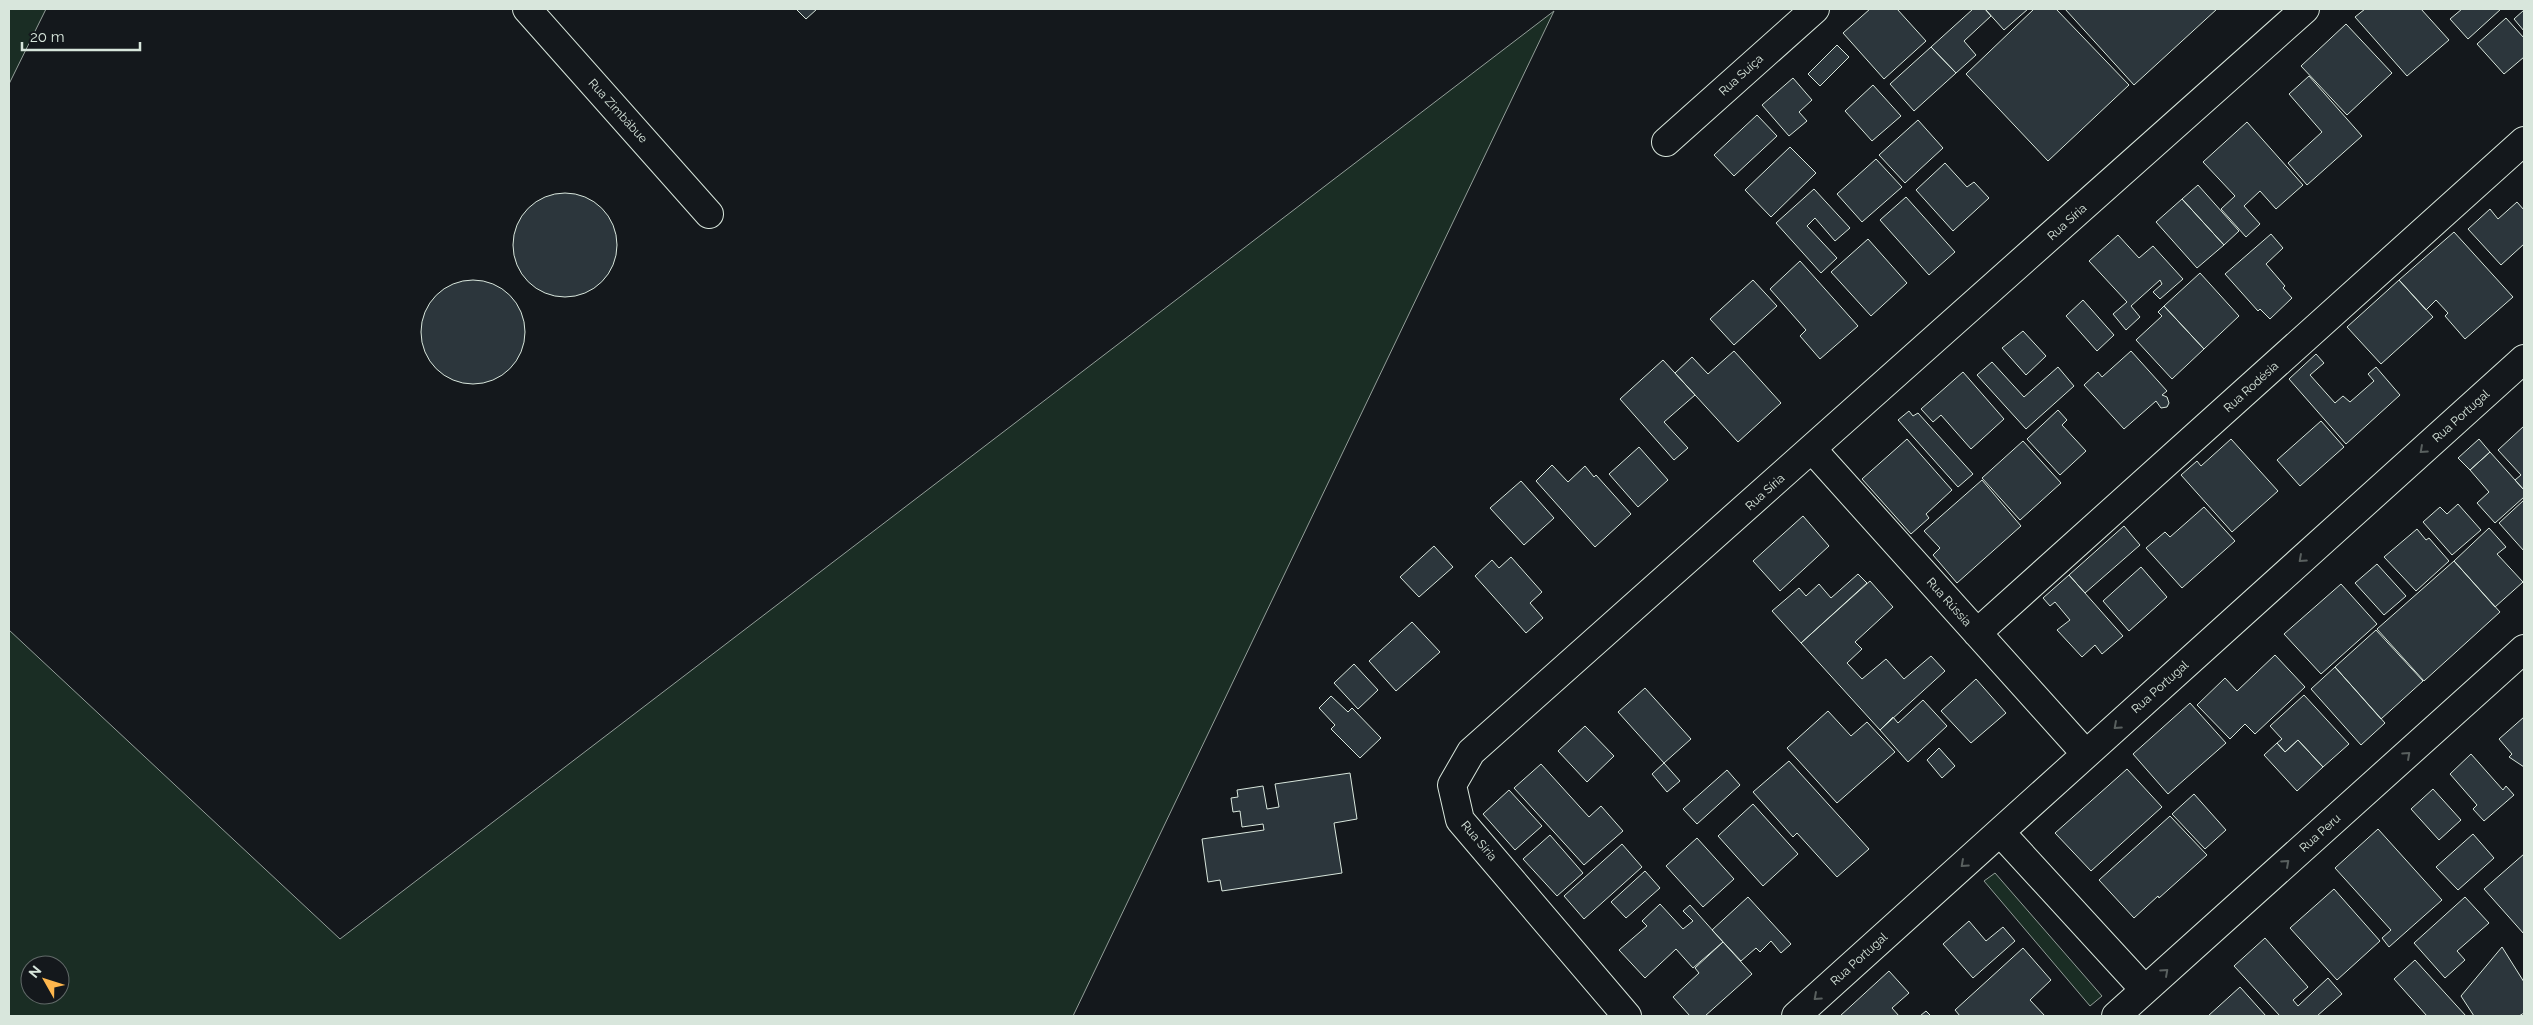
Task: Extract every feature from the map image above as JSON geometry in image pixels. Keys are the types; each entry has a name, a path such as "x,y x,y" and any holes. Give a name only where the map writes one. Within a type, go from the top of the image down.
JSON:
{"street":[{"name":"Rua Zimbábue","path":"527,9 709,214"},
{"name":"Rua Suíça","path":"1666,142 1815,9"},
{"name":"Rua Síria","path":"1627,1016 1460,820 1452,785 1471,752 2305,9"},
{"name":"Rua Rodésia","path":"1977,633 2524,141"},
{"name":"Rua Portugal","path":"1796,1016 2524,359"},
{"name":"Rua Rússia","path":"1812,450 2086,754"},
{"name":"Rua Peru","path":"2116,1016 2524,649"},
{"path":"2000,832 2145,990"}],"green space":[{"path":"9,9 46,9 9,84"},
{"path":"1554,11 1073,1016 9,1016 9,630 340,939"},
{"path":"1995,873 2102,996 2090,1006 1984,881"}],"building":[{"path":"796,9 817,9 806,19"},
{"path":"1870,9 1897,9 1926,41 1884,79 1843,33"},
{"path":"1973,9 1985,9 1991,16 1964,41 1976,55 1956,73 1931,47"},
{"path":"1985,9 2028,9 2004,30"},
{"path":"2034,9 2056,9 2129,85 2048,161 1966,74"},
{"path":"2065,9 2217,9 2134,85"},
{"path":"2365,9 2421,9 2449,40 2407,76 2355,17"},
{"path":"2462,9 2501,9 2468,39 2450,19"},
{"path":"2524,10 2524,31 2514,19"},
{"path":"2506,18 2524,38 2524,57 2504,74 2477,44"},
{"path":"2346,24 2392,73 2347,115 2301,66"},
{"path":"1837,45 1849,57 1820,86 1808,74"},
{"path":"1931,47 1956,73 1914,111 1890,84"},
{"path":"2309,76 2362,136 2307,185 2288,163 2322,132 2289,94"},
{"path":"1793,78 1812,100 1799,112 1807,121 1789,136 1762,105"},
{"path":"1873,85 1901,116 1872,141 1845,111"},
{"path":"1757,115 1777,136 1734,176 1714,155"},
{"path":"1918,120 1943,148 1905,183 1879,155"},
{"path":"2247,122 2303,185 2276,209 2260,191 2244,206 2260,224 2246,237 2221,209 2235,196 2203,162"},
{"path":"1790,147 1816,173 1771,217 1745,190"},
{"path":"1876,159 1902,187 1862,222 1837,194"},
{"path":"1945,163 1967,187 1974,182 1989,198 1953,231 1916,190"},
{"path":"2198,185 2239,231 2224,245 2182,199"},
{"path":"1814,189 1850,228 1835,241 1815,218 1807,226 1837,258 1821,273 1776,223"},
{"path":"565,193 585,197 594,202 608,216 613,225 617,245 613,265 608,274 594,288 585,293 565,297 545,293 536,288 522,274 517,265 513,245 517,225 522,216 536,202 545,197"},
{"path":"1906,197 1955,252 1929,275 1880,220"},
{"path":"2182,199 2224,245 2197,268 2156,222"},
{"path":"2517,202 2524,210 2524,244 2501,265 2468,229 2490,209 2498,219"},
{"path":"2454,232 2513,297 2465,339 2445,316 2448,313 2436,300 2426,310 2399,280"},
{"path":"2271,234 2283,248 2266,264 2285,286 2283,288 2292,298 2270,319 2260,309 2258,311 2225,274"},
{"path":"2118,235 2139,258 2153,246 2183,279 2160,299 2153,292 2162,284 2160,280 2131,306 2140,317 2126,330 2113,314 2127,302 2089,261"},
{"path":"1868,239 1907,283 1871,316 1831,272"},
{"path":"1800,261 1858,326 1820,359 1800,336 1806,330 1770,289"},
{"path":"2200,273 2239,316 2204,349 2164,306"},
{"path":"473,280 493,284 510,295 521,312 525,332 521,352 510,369 493,380 473,384 453,380 436,369 425,352 421,332 425,312 436,295 453,284"},
{"path":"1753,280 1777,306 1734,345 1710,319"},
{"path":"2399,280 2433,317 2381,364 2347,327"},
{"path":"2083,300 2114,335 2097,351 2066,316"},
{"path":"2164,306 2204,349 2172,379 2136,340 2162,316 2158,312"},
{"path":"2023,331 2046,356 2026,375 2002,348"},
{"path":"1734,351 1781,403 1738,442 1675,373 1692,357 1708,374"},
{"path":"2131,351 2167,391 2162,395 2167,397 2169,403 2167,407 2161,408 2156,401 2124,429 2084,385 2098,372 2102,377"},
{"path":"2316,354 2324,363 2310,375 2335,403 2343,396 2350,402 2374,381 2368,374 2376,367 2400,395 2346,444 2289,379"},
{"path":"1663,360 1695,395 1664,422 1688,448 1674,460 1620,399"},
{"path":"1992,362 2024,397 2058,367 2074,386 2026,429 1977,375"},
{"path":"1963,372 2004,419 1971,449 1941,415 1933,422 1921,409"},
{"path":"2058,410 2067,420 2062,425 2086,451 2060,475 2027,439"},
{"path":"1909,411 1913,416 1918,413 1973,474 1958,487 1898,420"},
{"path":"2321,421 2344,447 2300,486 2277,460"},
{"path":"2524,426 2523,489 2515,480 2521,475 2498,450"},
{"path":"1907,439 1952,490 1926,514 1929,518 1911,534 1862,479"},
{"path":"2231,439 2278,491 2232,532 2181,475 2197,461 2201,466"},
{"path":"2479,439 2490,452 2470,470 2458,458"},
{"path":"2023,441 2061,483 2020,520 1982,478"},
{"path":"1639,447 1668,480 1638,507 1609,474"},
{"path":"2490,452 2524,490 2524,497 2495,523 2477,503 2489,492 2470,470"},
{"path":"1552,465 1568,482 1585,466 1594,477 1596,475 1631,514 1595,547 1536,481"},
{"path":"1982,480 2021,526 1957,583 1933,555 1940,548 1924,531"},
{"path":"1521,481 1554,518 1524,545 1490,508"},
{"path":"2524,500 2524,551 2499,523"},
{"path":"2458,504 2481,530 2452,555 2423,522 2440,507 2447,514"},
{"path":"2204,507 2235,541 2182,588 2146,548 2165,532 2170,537"},
{"path":"1803,516 1829,546 1780,591 1753,561"},
{"path":"2124,526 2140,545 2085,593 2069,575"},
{"path":"2489,528 2506,547 2497,554 2523,582 2495,607 2454,561"},
{"path":"2417,529 2426,540 2429,538 2449,561 2416,591 2384,557"},
{"path":"1434,546 1453,567 1419,597 1400,577"},
{"path":"1511,557 1542,592 1530,603 1543,618 1526,633 1475,576 1492,560 1499,568"},
{"path":"2454,561 2500,612 2424,681 2377,629"},
{"path":"2377,564 2406,596 2384,615 2355,583"},
{"path":"2141,567 2167,597 2129,631 2103,601"},
{"path":"1858,574 1867,583 1801,643 1772,611 1799,588 1806,596 1819,584 1831,598"},
{"path":"2069,575 2123,636 2102,654 2095,645 2082,657 2057,630 2070,620 2055,602 2050,606 2043,598"},
{"path":"1870,581 1893,607 1855,642 1862,649 1847,663 1862,679 1886,659 1904,679 1931,656 1945,671 1880,730 1801,643"},
{"path":"2341,584 2377,624 2321,674 2284,634"},
{"path":"1412,622 1440,652 1396,691 1369,661"},
{"path":"2376,630 2423,681 2381,719 2335,667"},
{"path":"2275,655 2305,687 2255,734 2245,724 2230,739 2197,705 2225,678 2237,691"},
{"path":"1354,664 1378,690 1358,709 1334,683"},
{"path":"2335,667 2385,723 2361,745 2311,689"},
{"path":"1976,679 2006,713 1971,743 1941,711"},
{"path":"1645,688 1691,739 1664,763 1618,712"},
{"path":"2304,695 2349,744 2323,767 2298,740 2285,752 2277,743 2282,739 2270,726"},
{"path":"1331,696 1348,712 1352,708 1381,738 1360,758 1331,729 1335,725 1319,708"},
{"path":"1923,700 1947,726 1908,762 1880,730 1893,717 1898,723"},
{"path":"2190,703 2226,743 2168,794 2133,754"},
{"path":"1828,711 1851,736 1867,722 1895,752 1837,803 1787,748"},
{"path":"2524,717 2524,767 2509,757 2512,754 2499,739"},
{"path":"1585,726 1614,756 1587,782 1558,751"},
{"path":"2298,740 2323,767 2297,791 2264,755 2277,743 2285,752"},
{"path":"1939,748 1955,766 1942,778 1927,760"},
{"path":"2471,754 2503,790 2506,786 2514,795 2484,821 2473,809 2477,805 2450,774"},
{"path":"1789,761 1869,849 1837,877 1797,833 1793,837 1753,792"},
{"path":"1664,763 1680,781 1667,792 1652,774"},
{"path":"1541,764 1589,817 1601,806 1623,831 1584,865 1514,788"},
{"path":"2127,769 2162,807 2091,871 2055,833"},
{"path":"1727,770 1740,785 1697,824 1683,809"},
{"path":"1350,773 1357,819 1334,823 1342,873 1222,891 1220,880 1208,882 1202,839 1264,830 1263,824 1242,827 1240,811 1233,812 1231,798 1238,797 1237,790 1263,786 1267,809 1279,807 1275,784"},
{"path":"2433,789 2461,820 2439,840 2411,809"},
{"path":"1509,790 1542,826 1515,850 1483,814"},
{"path":"2194,794 2226,830 2205,849 2172,814"},
{"path":"1753,804 1798,854 1763,886 1718,836"},
{"path":"2170,816 2207,855 2134,918 2099,880"},
{"path":"2378,829 2442,900 2389,947 2382,938 2391,930 2335,868"},
{"path":"2473,834 2494,858 2458,890 2436,867"},
{"path":"1550,835 1583,873 1557,896 1523,859"},
{"path":"1697,838 1734,879 1703,907 1666,866"},
{"path":"1622,844 1642,867 1584,919 1564,896"},
{"path":"2524,854 2524,934 2484,889"},
{"path":"1645,871 1660,888 1626,918 1611,902"},
{"path":"2334,889 2380,941 2337,980 2290,928"},
{"path":"1748,897 1791,944 1781,953 1771,941 1760,952 1756,948 1741,961 1712,930"},
{"path":"2465,897 2489,923 2457,951 2465,960 2445,978 2414,943"},
{"path":"1660,904 1683,929 1693,921 1683,911 1690,905 1723,942 1693,968 1676,949 1645,978 1619,950 1647,926 1642,921"},
{"path":"1969,921 1986,941 2003,927 2015,941 1973,978 1943,944"},
{"path":"2265,938 2308,987 2293,1000 2298,1006 2328,978 2342,994 2317,1016 2280,1016 2234,966"},
{"path":"1723,942 1752,974 1705,1016 1690,1016 1673,997 1699,973 1695,968"},
{"path":"2502,947 2524,982 2524,1013 2519,1016 2474,1016 2461,996"},
{"path":"2023,948 2051,980 2030,1000 2045,1016 1960,1016 1955,1010"},
{"path":"2415,960 2466,1016 2427,1016 2394,979"},
{"path":"1889,971 1909,993 1892,1008 1899,1016 1840,1016"},
{"path":"2240,987 2266,1016 2208,1016"},
{"path":"1926,1011 1931,1016 1920,1016"}]}
